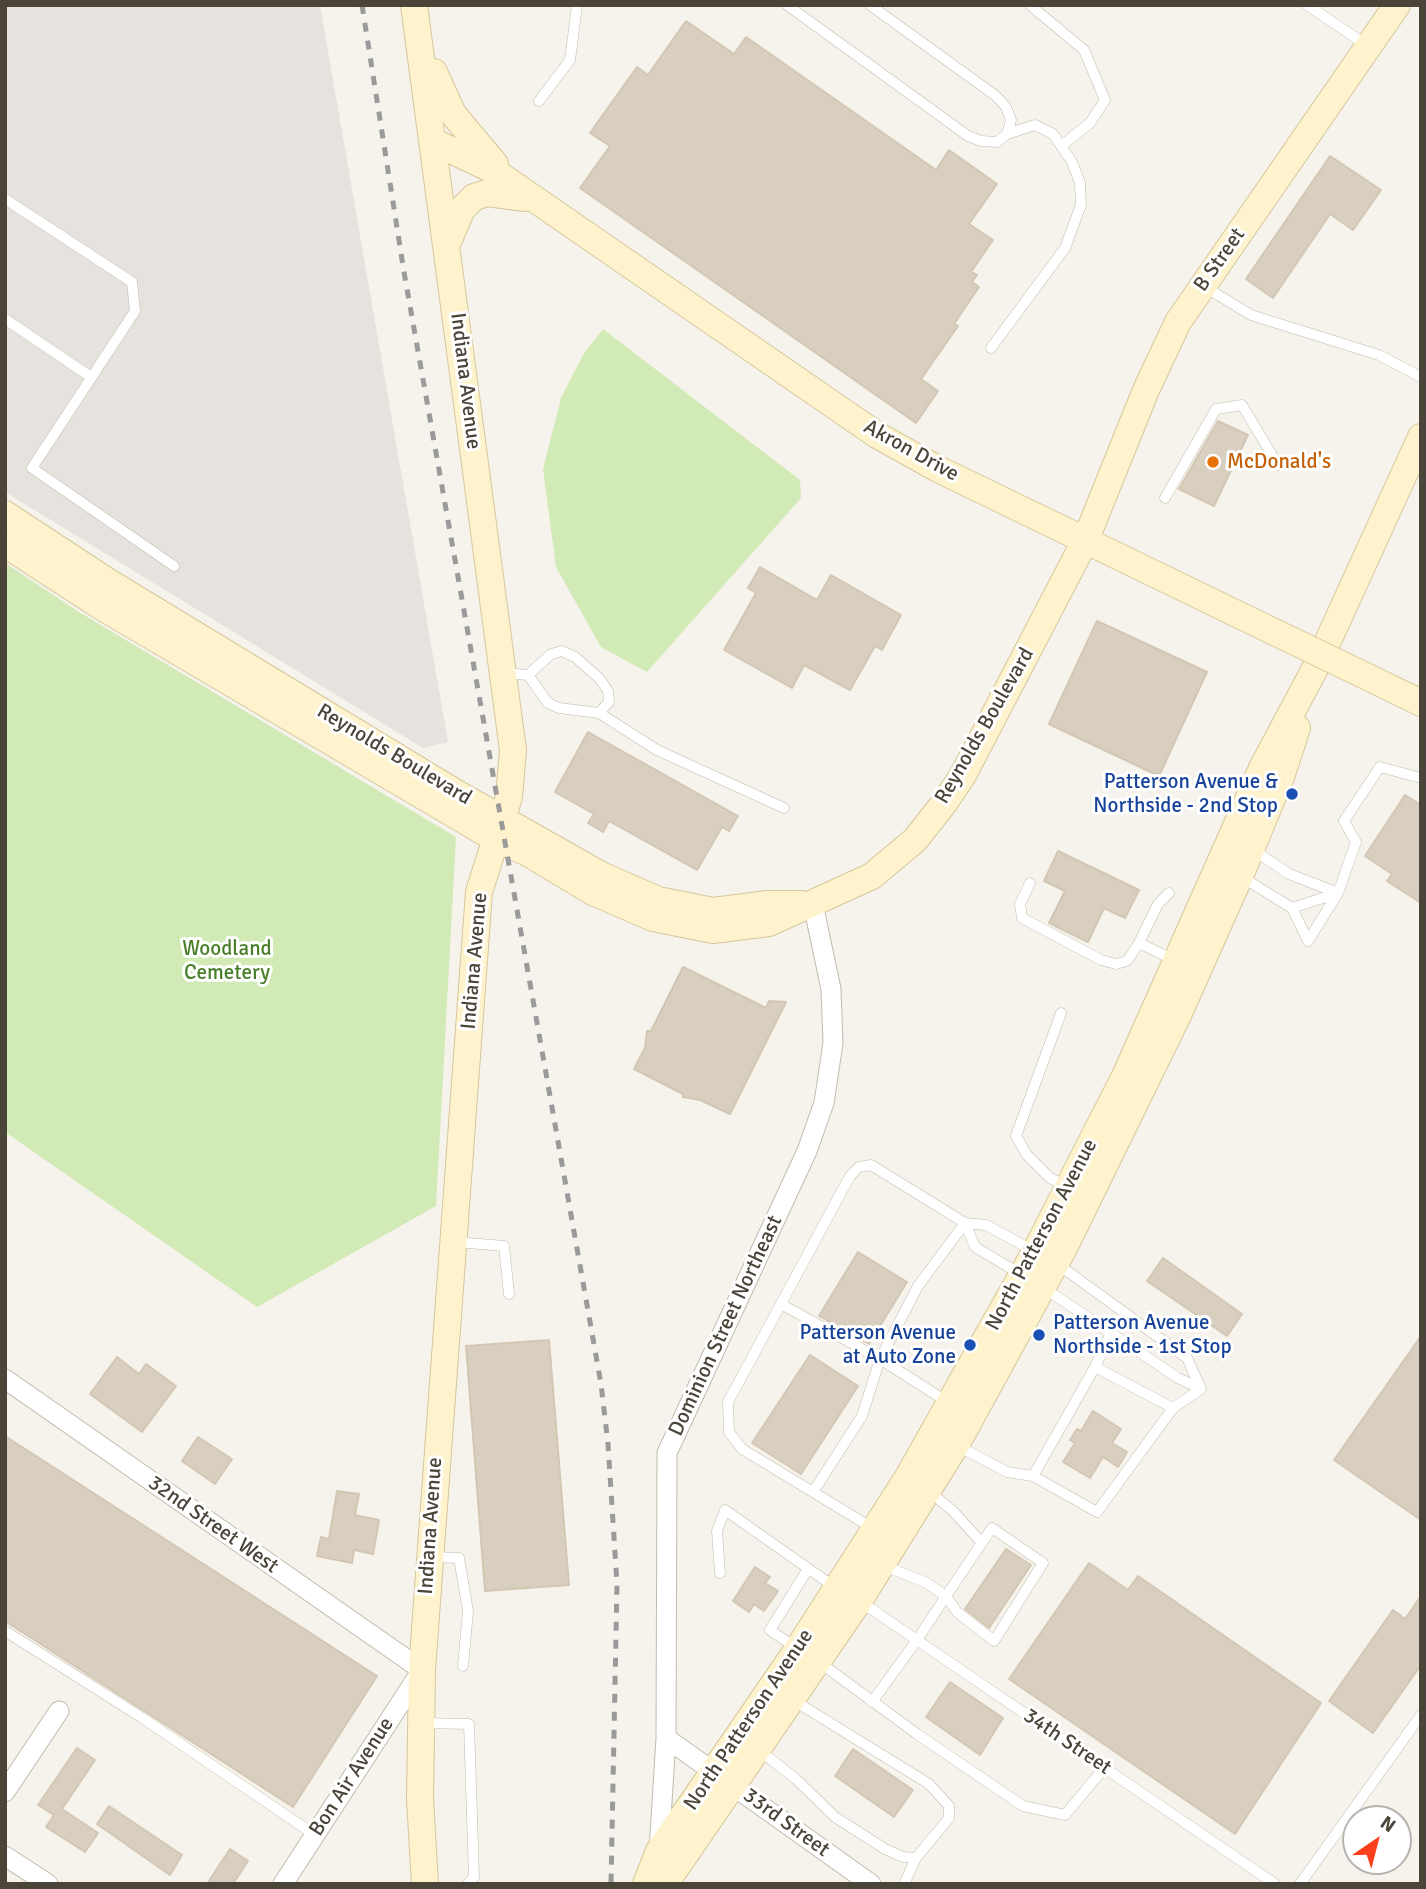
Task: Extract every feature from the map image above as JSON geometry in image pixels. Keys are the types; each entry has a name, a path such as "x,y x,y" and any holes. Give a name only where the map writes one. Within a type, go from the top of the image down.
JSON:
{"main road":[{"name":"B Street","path":"1086,539 1146,390 1178,322 1397,5"},
{"name":"Indiana Avenue","path":"416,15 447,243 516,674 509,797 479,892 452,1242 422,1670 419,1799 425,1884"},
{"path":"416,15 448,106 525,193"},
{"name":"Akron Drive","path":"434,142 467,156 525,193 877,435 938,469 1421,703"},
{"path":"447,243 462,209 474,197 487,193 525,193"},
{"name":"North Patterson Avenue","path":"1079,1193 1125,1076 1177,961 1281,777 1318,663 1421,437"},
{"name":"Reynolds Boulevard","path":"5,514 498,828 528,853 593,891 653,918 713,930 769,923 872,876 891,862 945,802 974,754 1086,539"},
{"name":"Reynolds Boulevard","path":"5,544 102,607 498,828"},
{"name":"North Patterson Avenue","path":"883,1546 961,1411 1179,1013 1240,876 1239,848"},
{"name":"North Patterson Avenue","path":"666,1884 724,1779 848,1595 927,1489 956,1445 961,1411"},
{"name":"North Patterson Avenue","path":"646,1884 659,1851 724,1779 758,1749 793,1700 808,1656"}],"street":[{"name":"Dominion Street Northeast","path":"659,1884 666,1738 667,1452 807,1151 824,1103 833,1043 831,989 813,904"},
{"name":"32nd Street West","path":"5,1379 422,1670"},
{"name":"Bon Air Avenue","path":"283,1884 422,1670"},
{"path":"5,1792 59,1711"},
{"name":"33rd Street","path":"666,1738 871,1884"},
{"path":"5,1856 48,1884"}],"lane":[{"path":"539,101 570,60 577,5"},
{"path":"787,5 968,136 997,142 1007,134 1035,125 1052,134 1072,162 1080,183 1081,205 1076,223 1065,248 991,348"},
{"path":"870,5 996,96 1006,107 1011,120 1007,134"},
{"path":"1030,5 1084,50 1105,100 1090,123 1061,146"},
{"path":"1307,5 1368,46"},
{"path":"7,203 132,282 135,311 32,468 173,566"},
{"path":"1202,285 1251,316 1379,355 1421,377"},
{"path":"5,319 92,377"},
{"path":"1165,498 1216,410 1242,405 1278,465"},
{"path":"599,713 609,702 608,691 589,668 569,653 551,654 516,674 553,706 599,713 657,750 784,808"},
{"path":"1240,876 1292,908 1308,941 1338,892 1356,842 1344,821 1380,766 1421,778"},
{"path":"1239,848 1289,874 1338,892"},
{"path":"1030,883 1020,904 1022,918 1101,960 1116,964 1127,961 1158,904 1169,893"},
{"path":"1292,908 1338,892"},
{"path":"1139,943 1177,961"},
{"path":"1061,1013 1016,1136 1027,1155 1050,1178 1079,1193"},
{"path":"872,1702 917,1640 946,1596 992,1528 1043,1563 994,1641 957,1612 946,1596 883,1546 813,1492 742,1449 729,1432 728,1402 850,1176 859,1167 871,1165 965,1223 986,1225 1045,1257 1187,1358 1201,1389"},
{"path":"965,1223 975,1247 1032,1280 1178,1378 1201,1389"},
{"path":"813,1492 862,1416 880,1359 918,1286 965,1223"},
{"path":"452,1242 504,1246 509,1294"},
{"path":"781,1304 880,1359 961,1411"},
{"path":"1033,1476 1095,1367 1111,1333"},
{"path":"1095,1367 1173,1408"},
{"path":"956,1445 1007,1472 1033,1476 1097,1512 1173,1408 1201,1389"},
{"path":"927,1489 953,1511 982,1543"},
{"name":"34th Street","path":"720,1573 717,1531 725,1510 808,1569 1275,1884"},
{"path":"429,1557 459,1558 468,1611 463,1666"},
{"path":"808,1569 769,1630 1023,1806 1065,1815 1105,1767"},
{"path":"5,1630 315,1835"},
{"path":"793,1700 929,1784 949,1806 950,1818 916,1858 905,1884"},
{"path":"1300,1884 1421,1715"},
{"path":"421,1723 469,1724 474,1877 468,1884"},
{"path":"758,1749 796,1779 835,1817 885,1849 916,1858"}],"shaded area":[{"path":"5,5 320,5 448,742 423,748 5,492"}],"green space":[{"path":"603,329 800,480 801,498 647,672 601,647 556,567 543,469 561,398 584,353"},
{"name":"Woodland Cemetery","path":"5,563 79,612 456,837 436,1206 257,1307 5,1132"}],"building":[{"path":"686,21 734,54 746,37 936,170 949,150 997,184 969,224 993,240 971,272 977,275 972,282 979,287 954,324 958,326 921,379 938,391 916,423 580,188 610,146 590,133 637,67 648,75"},
{"path":"1330,156 1381,190 1353,230 1330,214 1273,298 1246,279"},
{"name":"McDonald's","path":"1218,421 1248,435 1214,506 1179,489"},
{"path":"760,567 817,600 831,575 901,615 882,650 875,646 850,690 804,665 792,688 724,650 756,593 748,588"},
{"path":"1097,621 1207,672 1159,776 1049,724"},
{"path":"588,732 738,816 729,831 722,827 697,870 609,821 603,832 588,823 594,814 555,792"},
{"path":"1405,795 1421,805 1421,903 1387,881 1392,874 1365,856"},
{"path":"1058,851 1139,890 1125,918 1104,908 1088,942 1049,923 1065,891 1044,881"},
{"path":"683,967 766,1008 769,1001 786,1002 730,1114 700,1100 683,1097 683,1094 634,1069 645,1048 647,1031 651,1031"},
{"path":"858,1252 907,1282 869,1344 819,1316"},
{"path":"1163,1258 1242,1314 1227,1336 1147,1281"},
{"path":"1421,1336 1421,1520 1334,1460"},
{"path":"549,1340 569,1585 485,1591 466,1346"},
{"path":"810,1355 858,1386 801,1474 752,1443"},
{"path":"117,1357 139,1374 146,1364 176,1386 142,1432 90,1394"},
{"path":"1093,1411 1121,1429 1112,1443 1127,1452 1118,1467 1103,1457 1090,1478 1063,1462 1075,1443 1070,1440 1077,1429 1081,1431"},
{"path":"5,1436 377,1676 293,1807 5,1621"},
{"path":"198,1437 232,1459 215,1484 182,1461"},
{"path":"337,1491 359,1494 355,1515 379,1520 373,1554 354,1550 352,1563 317,1556 321,1537 329,1539"},
{"path":"1006,1549 1031,1565 989,1628 965,1609"},
{"path":"1089,1563 1128,1590 1138,1576 1321,1703 1235,1834 1009,1679"},
{"path":"755,1567 770,1577 765,1583 778,1591 764,1611 754,1604 749,1612 733,1601"},
{"path":"1421,1596 1421,1665 1373,1733 1329,1701 1393,1610 1405,1619"},
{"path":"950,1682 1003,1718 980,1755 926,1717"},
{"path":"77,1748 95,1760 62,1809 98,1833 85,1852 46,1827 54,1815 38,1805"},
{"path":"853,1749 913,1790 894,1817 835,1776"},
{"path":"109,1806 182,1855 170,1875 97,1824"},
{"path":"230,1849 248,1861 233,1884 207,1884"}],"railway":[{"path":"362,5 404,272 601,1384 608,1444 617,1584 611,1884"}],"place":[{"name":"McDonald's","path":"1213,462"},
{"name":"Patterson Avenue & Northside - 2nd Stop","path":"1292,794"},
{"name":"Patterson Avenue Northside - 1st Stop","path":"1039,1335"},
{"name":"Patterson Avenue at Auto Zone","path":"970,1345"}]}
